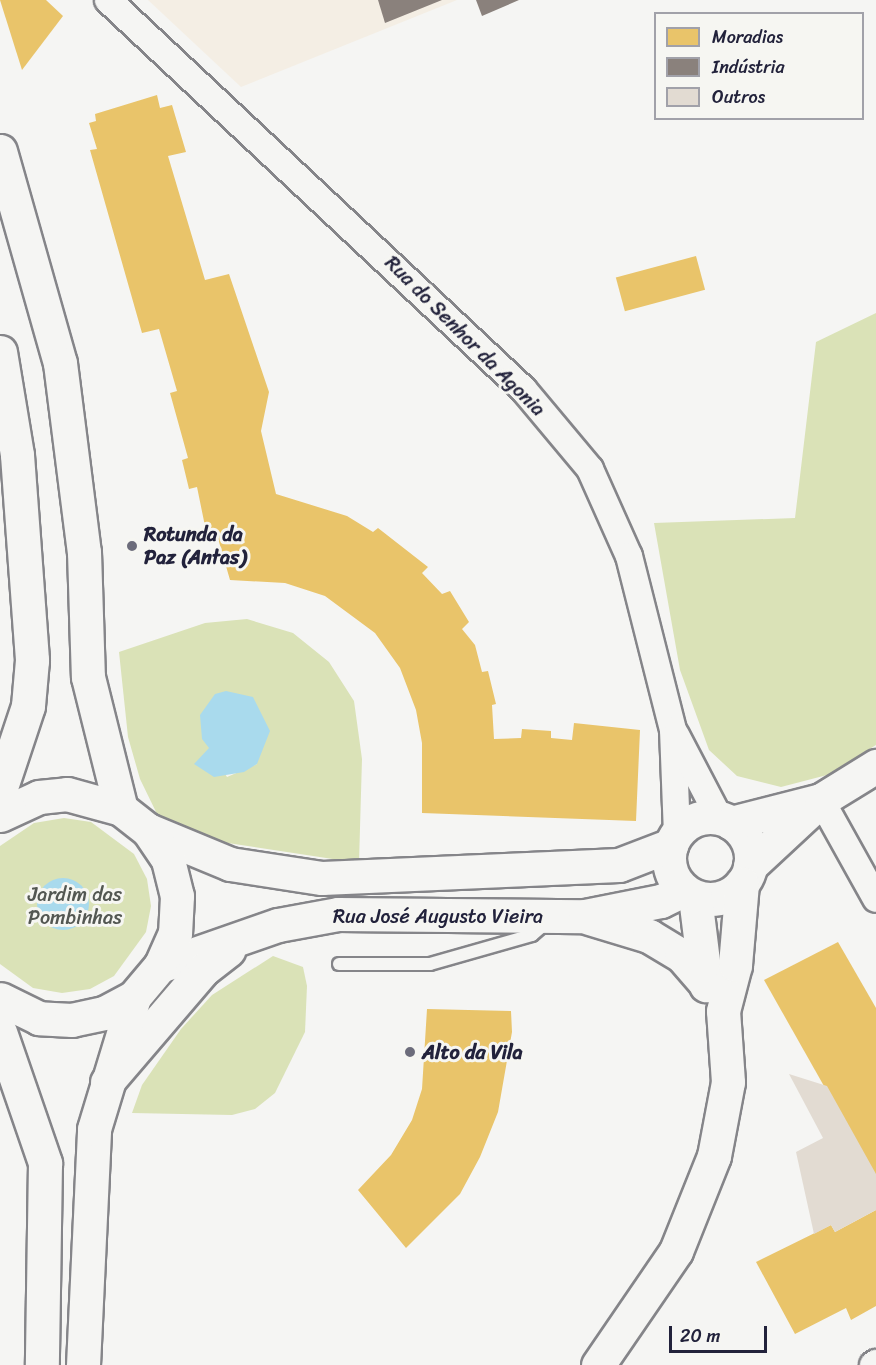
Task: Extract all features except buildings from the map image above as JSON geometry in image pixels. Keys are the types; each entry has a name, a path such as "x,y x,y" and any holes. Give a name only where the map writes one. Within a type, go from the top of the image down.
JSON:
{"main road":[{"path":"0,151 60,363 84,552 88,677 121,809"},
{"path":"0,352 17,456 32,660 28,706 0,790"},
{"path":"689,894 721,898 821,800 876,766"},
{"path":"0,815 39,797 67,794 121,809 148,830 168,861 177,896 175,933 160,966 134,997 105,1013 72,1020 39,1018 0,999"},
{"path":"704,981 689,894 670,870 674,840 696,820 725,821 821,800"},
{"path":"598,1365 676,1251 700,1199 728,1082 723,1011 735,965 746,875 747,842 725,821"},
{"name":"Rua José Augusto Vieira","path":"148,830 230,864 322,878 619,865 674,840"},
{"name":"Rua José Augusto Vieira","path":"160,966 278,925 338,914 570,916 689,894"},
{"path":"570,916 649,936 681,955 704,981 723,1011"},
{"path":"104,1085 204,969 242,939"},
{"path":"83,1365 93,1141 104,1085 134,997"},
{"path":"0,1032 45,1163 42,1365"}],"street":[{"name":"Rua do Senhor da Agonia","path":"108,0 524,390 590,469 629,556 673,730 674,840"},
{"path":"673,730 725,821"},
{"path":"821,800 876,899"}],"lane":[{"path":"339,964 430,963 532,934 570,916"}],"shaded area":[{"path":"148,0 457,0 241,87"}],"green space":[{"path":"876,313 876,745 827,775 781,787 737,776 709,750 680,670 654,523 795,518 816,342"},
{"path":"247,619 293,633 329,662 354,701 362,759 359,863 208,840 158,816 140,779 128,737 119,652 205,623","holes":["209,748 257,764 227,777"]},
{"name":"Jardim das Pombinhas","path":"64,818 91,822 134,854 147,879 151,906 146,932 114,976 90,989 62,993 33,988 0,964 0,846 34,823"},
{"path":"273,956 303,967 307,986 305,1032 275,1093 255,1109 232,1115 132,1113 142,1085 181,1029 212,995"}],"water":[{"path":"226,691 253,697 270,731 257,764 244,772 214,777 194,764 209,748 202,739 200,715 215,694"},
{"path":"63,878 73,880 81,886 87,894 89,904 87,914 81,922 73,928 63,930 53,928 45,922 39,914 37,904 39,894 45,886 53,880"}],"place":[{"name":"Rotunda da Paz (Antas)","path":"132,546"},
{"name":"Alto da Vila","path":"410,1052"}]}
